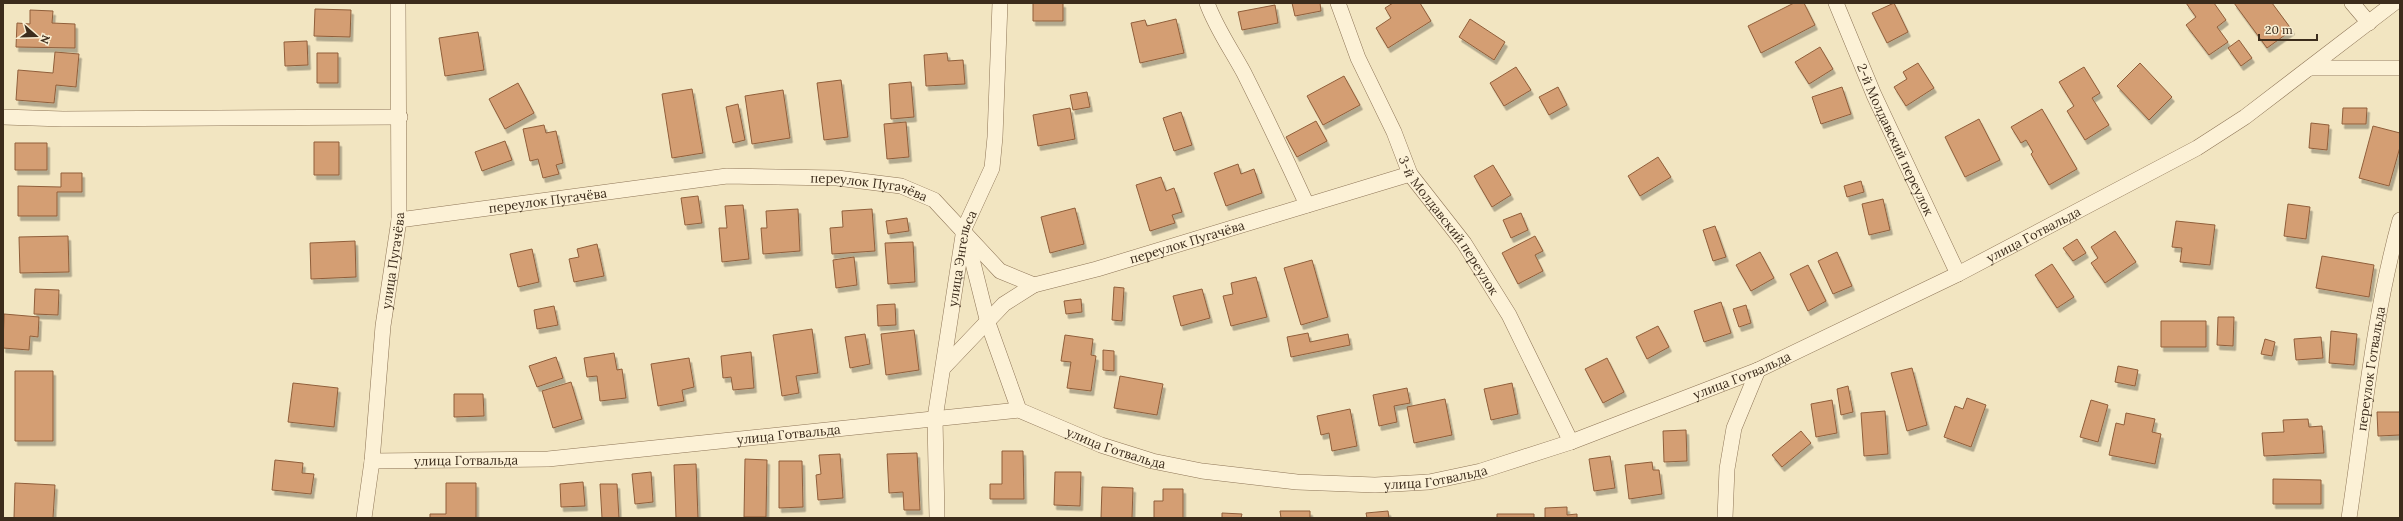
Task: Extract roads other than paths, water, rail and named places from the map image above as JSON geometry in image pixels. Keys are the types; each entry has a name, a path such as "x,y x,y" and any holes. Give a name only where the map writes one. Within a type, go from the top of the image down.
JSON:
{"street":[{"name":"улица Пугачёва","path":"364,518 372,461 383,326 400,220 398,3"},
{"name":"улица Энгельса","path":"937,518 936,418 964,229 992,168 995,137 1000,3"},
{"path":"1207,3 1215,24 1273,131 1307,205"},
{"name":"3-й Молдавский переулок","path":"1338,3 1358,58 1394,132 1410,174 1464,243 1509,315 1571,442"},
{"name":"2-й Молдавский переулок","path":"1836,3 1874,96 1958,274"},
{"path":"2352,3 2369,23"},
{"name":"улица Готвальда","path":"372,461 548,459 1019,410 1101,445 1152,461 1202,471 1297,482 1375,485 1428,482 1481,471 1571,442 1758,370 1958,274 2197,148 2245,117 2394,3"},
{"path":"2310,68 2400,68"},
{"path":"3,117 71,119 400,117"},
{"name":"переулок Пугачёва","path":"400,220 727,176 837,178 901,186 934,200 964,229 1000,271 1034,285 1097,269 1410,174"},
{"name":"переулок Готвальда","path":"2349,518 2377,322 2390,255 2400,220"},
{"path":"964,229 988,323 1019,410"},
{"path":"944,367 988,323 1004,304 1034,285"},
{"path":"1725,518 1727,469 1734,428 1758,370"}]}
